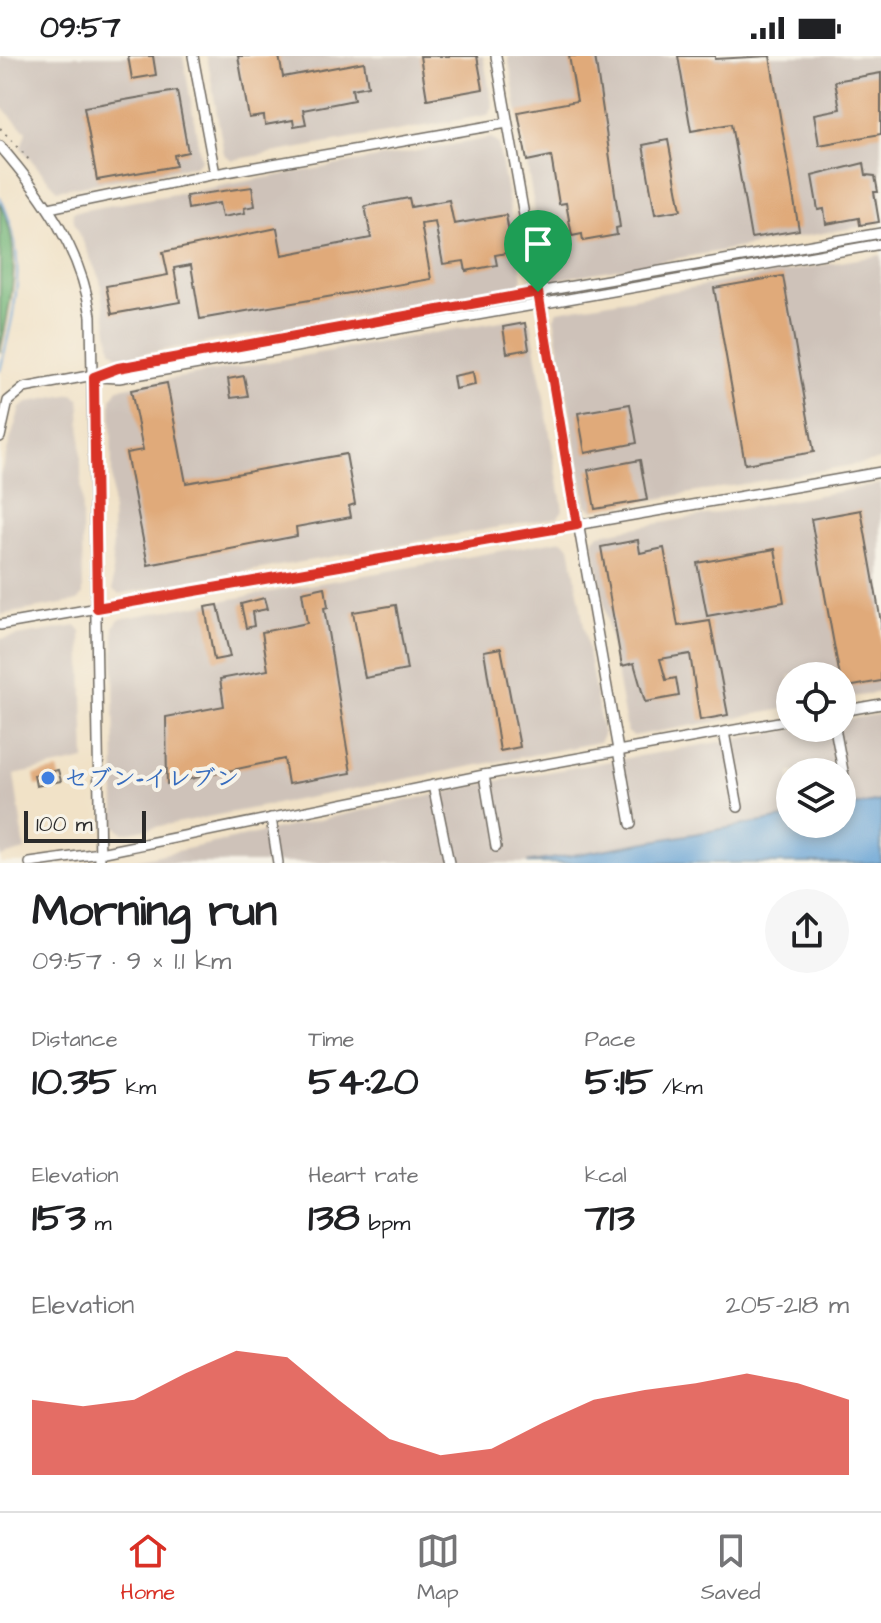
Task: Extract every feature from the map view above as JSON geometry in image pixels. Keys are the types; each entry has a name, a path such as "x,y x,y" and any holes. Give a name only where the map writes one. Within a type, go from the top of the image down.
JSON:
{"street":[{"path":"193,56 215,174"},
{"path":"496,56 631,824"},
{"path":"49,208 215,174 507,123"},
{"path":"0,146 49,208 69,245 86,289 94,377 100,858"},
{"path":"94,377 118,368 881,233"},
{"path":"0,437 8,401 24,388 94,377 119,378 881,244"},
{"path":"0,625 881,472"},
{"path":"856,708 881,704"},
{"path":"30,863 100,858 271,818 433,785 776,723"},
{"path":"724,732 738,807"},
{"path":"484,775 496,847"},
{"path":"433,785 449,863"},
{"path":"271,818 278,863"}],"path":[{"path":"0,128 31,162"}],"shaded area":[{"path":"0,56 183,56 201,160 195,166 57,190 21,148 26,132 0,105"},
{"path":"207,56 483,56 493,108 488,115 232,160 224,154"},
{"path":"508,56 881,56 881,223 553,280 546,275"},
{"path":"491,138 498,144 523,279 518,287 120,358 111,349 100,280 74,222 73,212"},
{"path":"881,255 881,460 593,510 586,505 554,318 558,311"},
{"path":"524,317 531,323 563,510 558,517 119,594 113,590 111,399 119,388"},
{"path":"73,394 80,400 83,595 78,601 0,615 0,475 20,408 29,402"},
{"path":"881,484 881,692 856,696 856,662 776,662 776,710 633,736 627,732 593,541 599,534"},
{"path":"562,540 570,546 603,736 599,742 124,833 115,826 114,626 119,619"},
{"path":"76,626 81,632 85,760 14,775 25,850 0,857 0,639"},
{"path":"881,714 881,801 856,805 856,758 776,758 776,819 527,863 122,863 502,780 776,732 776,742 856,742 856,718"}],"green space":[{"path":"0,202 12,239 13,276 0,352"}],"water":[{"path":"881,801 881,863 527,863 776,819 776,838 856,838 856,805"}],"building":[{"path":"128,56 153,56 156,75 132,79"},
{"path":"238,56 279,56 283,77 364,62 368,86 352,89 354,100 303,110 306,124 294,126 293,120 265,125 264,116 249,118"},
{"path":"420,56 477,56 483,89 427,99"},
{"path":"569,56 595,56 620,227 616,228 617,235 583,241 582,234 572,236 566,203 559,204 551,156 527,161 518,112 577,101"},
{"path":"678,56 715,56 715,59 770,56 799,230 751,238 731,124 691,131"},
{"path":"881,73 881,134 819,145 814,114 840,109 835,81"},
{"path":"177,91 188,152 174,155 176,166 97,180 84,107"},
{"path":"668,140 681,210 655,214 643,145"},
{"path":"864,163 866,175 875,176 879,222 860,225 859,218 826,224 824,209 818,210 812,176"},
{"path":"252,187 255,206 244,208 245,213 222,217 219,203 188,209 186,196"},
{"path":"409,198 411,207 449,200 454,224 506,215 512,252 495,255 497,265 466,271 464,261 443,264 435,222 421,224 431,279 200,319 191,265 174,268 180,302 112,314 106,286 168,275 163,252 277,228 282,255 371,238 365,206"},
{"path":"783,276 814,452 745,464 714,288"},
{"path":"525,323 529,349 507,353 503,327"},
{"path":"473,372 475,385 455,389 453,376"},
{"path":"244,376 248,396 231,398 228,379"},
{"path":"167,383 186,483 346,454 355,504 349,506 351,517 296,527 297,536 148,565 126,453 143,450 131,390"},
{"path":"630,404 637,443 585,453 578,413"},
{"path":"640,460 647,500 595,509 588,470"},
{"path":"861,510 881,622 881,681 856,685 856,662 837,662 811,519"},
{"path":"638,540 640,553 664,548 678,626 710,621 728,715 700,720 690,654 660,659 666,680 676,678 679,696 645,702 634,663 622,666 601,547"},
{"path":"775,549 784,602 707,616 697,563"},
{"path":"325,587 328,607 324,608 351,773 288,784 284,759 167,784 166,717 224,706 220,679 268,670 262,632 307,623 302,592"},
{"path":"264,598 267,609 252,612 254,626 246,628 241,604"},
{"path":"218,605 230,657 214,660 205,607"},
{"path":"396,605 407,670 365,678 353,612"},
{"path":"501,648 520,747 500,751 484,651"},
{"path":"58,770 61,781 36,786 34,775"}],"waterway":[{"path":"0,197 15,241 17,262 15,304 0,371"}],"place":[{"name":"セブン-イレブン","path":"48,778"}],"route":[{"path":"538,292 577,525 97,608 94,377 118,368 538,292"}]}
